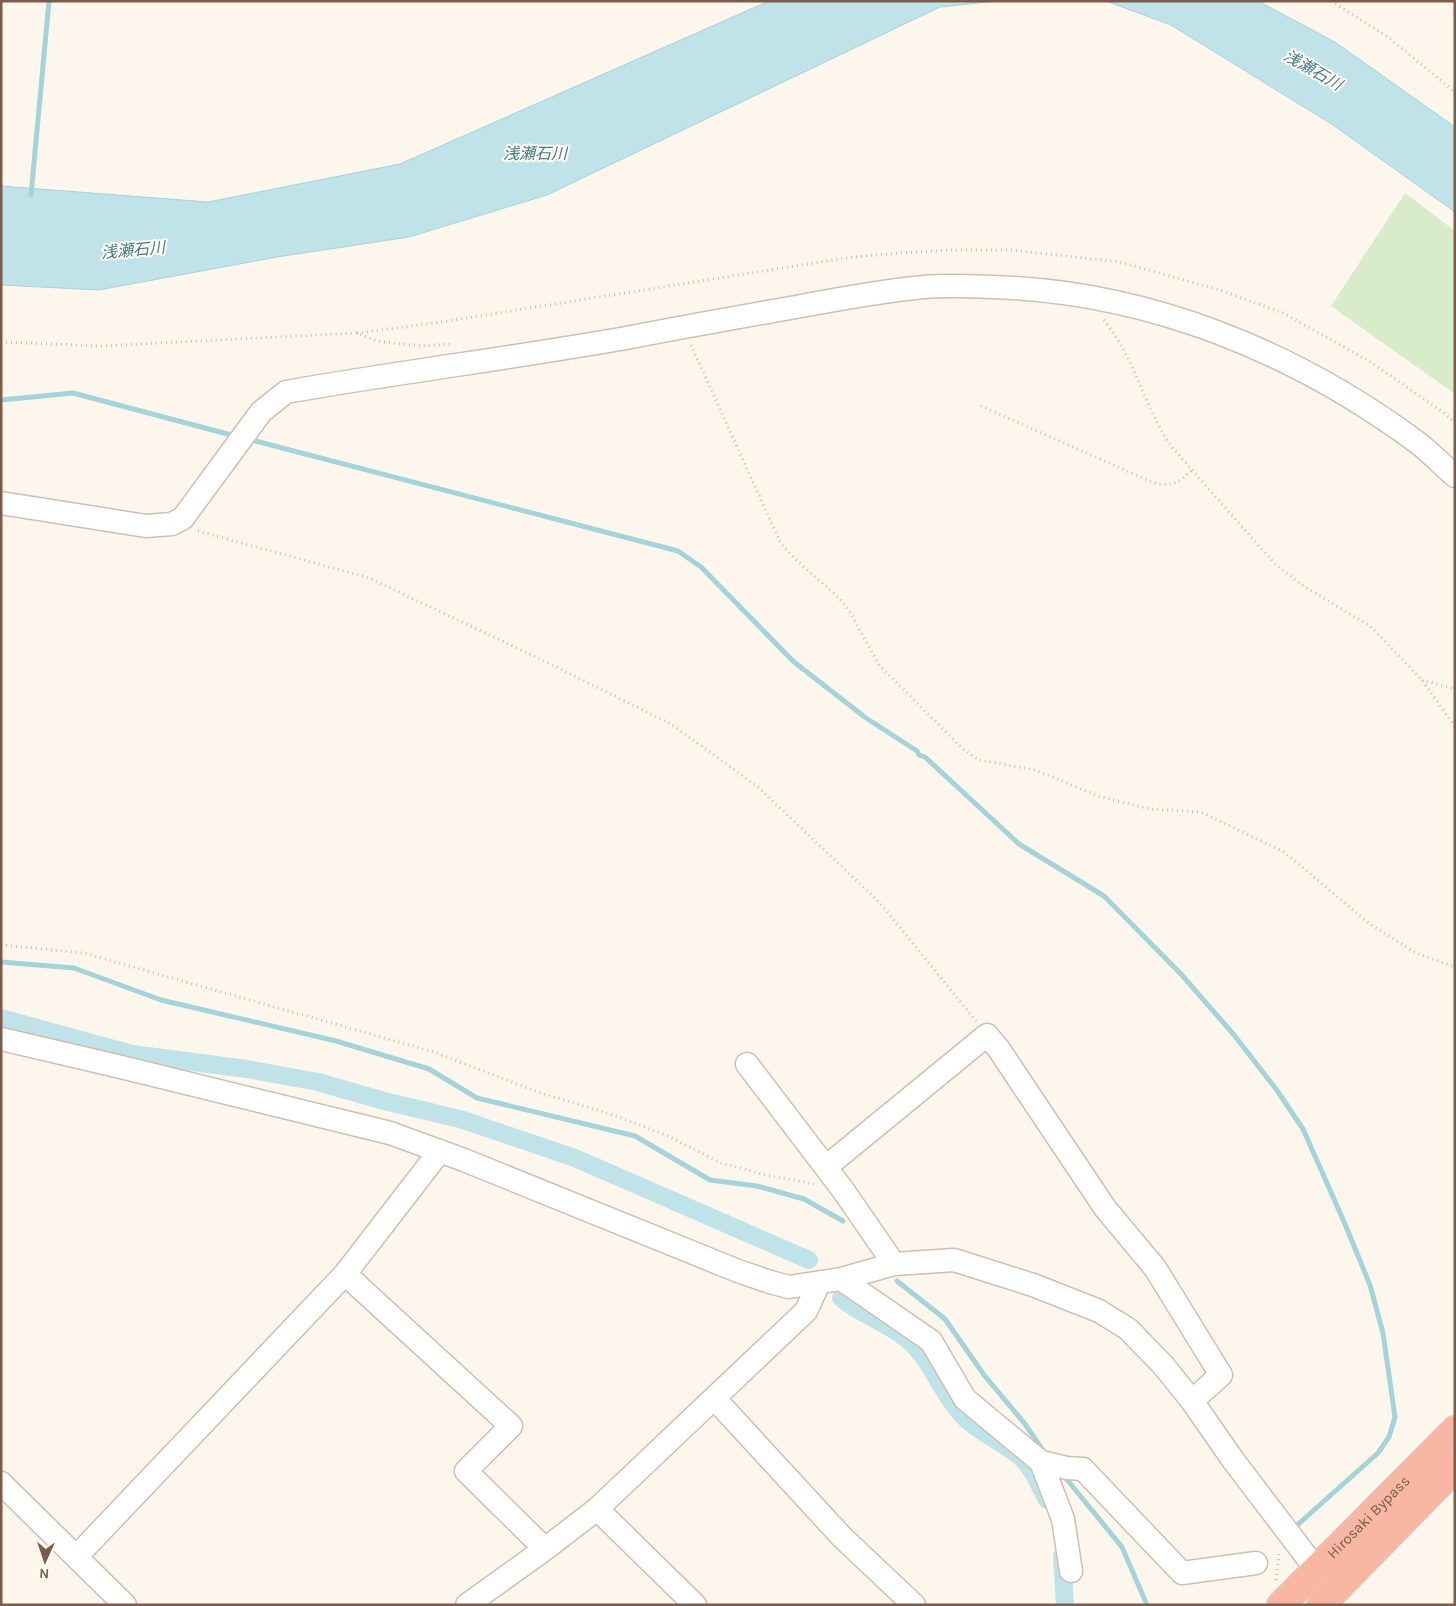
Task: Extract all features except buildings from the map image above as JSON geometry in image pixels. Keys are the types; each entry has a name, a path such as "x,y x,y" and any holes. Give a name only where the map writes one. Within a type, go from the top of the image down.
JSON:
{"highway":[{"name":"Hirosaki Bypass","path":"1281,1605 1455,1430"},
{"name":"Hirosaki Bypass","path":"1332,1600 1455,1468"},
{"path":"1316,1569 1332,1600"}],"street":[{"path":"1,503 146,526 172,524 183,518 261,412 286,392 523,356 860,295 925,287 1018,287 1090,296 1149,309 1201,326 1255,347 1304,370 1418,444 1455,476"},
{"path":"826,1167 987,1036 998,1048 1105,1208 1155,1268 1221,1375 1192,1401"},
{"path":"1,1040 121,1066 390,1133 440,1151 754,1277 789,1287 830,1281 894,1264 954,1260 1034,1285 1099,1311 1128,1329 1163,1365 1192,1401 1233,1460 1316,1569"},
{"path":"746,1064 826,1167 894,1264"},
{"path":"76,1557 345,1274 440,1151"},
{"path":"345,1274 511,1426 466,1471 545,1549"},
{"path":"467,1605 597,1509 806,1311 830,1281"},
{"path":"830,1281 931,1341 965,1399 1041,1462 1083,1469 1182,1573 1256,1563"},
{"path":"714,1398 842,1537 914,1605"},
{"path":"1041,1462 1063,1519 1071,1572"},
{"path":"1,1483 125,1605"},
{"path":"597,1509 695,1605"}],"path":[{"path":"1331,1 1388,37 1455,92"},
{"path":"1090,296 1096,309 1112,330 1127,355 1156,424 1170,445 1274,563 1302,585 1370,626 1422,680 1455,727"},
{"path":"683,327 781,544 840,599 850,612 879,665 963,749 979,760 1035,770 1101,797 1150,809 1202,812 1284,852 1370,924 1416,953 1455,966"},
{"path":"1,342 100,346 357,333 377,341 421,346 458,344"},
{"path":"981,406 1154,483 1172,484 1180,482 1192,470"},
{"path":"172,524 369,578 538,658 671,724 758,787 880,902 987,1036"},
{"path":"1422,680 1455,689"},
{"path":"1,945 84,953 428,1051 535,1091 616,1116 668,1136 721,1164 770,1176 843,1190"}],"green space":[{"path":"1405,193 1455,231 1455,394 1331,306"}],"water":[{"name":"浅瀬石川","path":"769,1 998,1 940,7 547,195 409,237 277,257 99,290 1,285 1,186 208,202 400,164"},
{"name":"浅瀬石川","path":"1106,1 1258,1 1335,42 1455,127 1455,212 1333,125 1171,25"}],"waterway":[{"path":"31,195 49,1"},
{"path":"1,400 73,393 235,436"},
{"path":"248,439 678,551 701,567 794,662 866,718 917,751 919,755 925,757 1019,844 1104,896 1181,974 1234,1035 1276,1089 1303,1129 1370,1285 1383,1333 1395,1417 1389,1437 1378,1453 1296,1526"},
{"path":"1,962 74,968 161,1000 336,1041 429,1069 477,1098 635,1136 710,1180 757,1186 804,1199 843,1221"},
{"path":"1,1018 132,1054 247,1069 318,1082 384,1101 460,1119 575,1158 809,1260"},
{"path":"897,1281 945,1319 984,1375 1025,1424 1044,1452"},
{"path":"841,1298 857,1310 909,1341 924,1358 948,1397 962,1415 1023,1459 1035,1476 1047,1500"},
{"path":"1064,1476 1122,1547 1147,1605"},
{"path":"1062,1556 1065,1605"}]}
